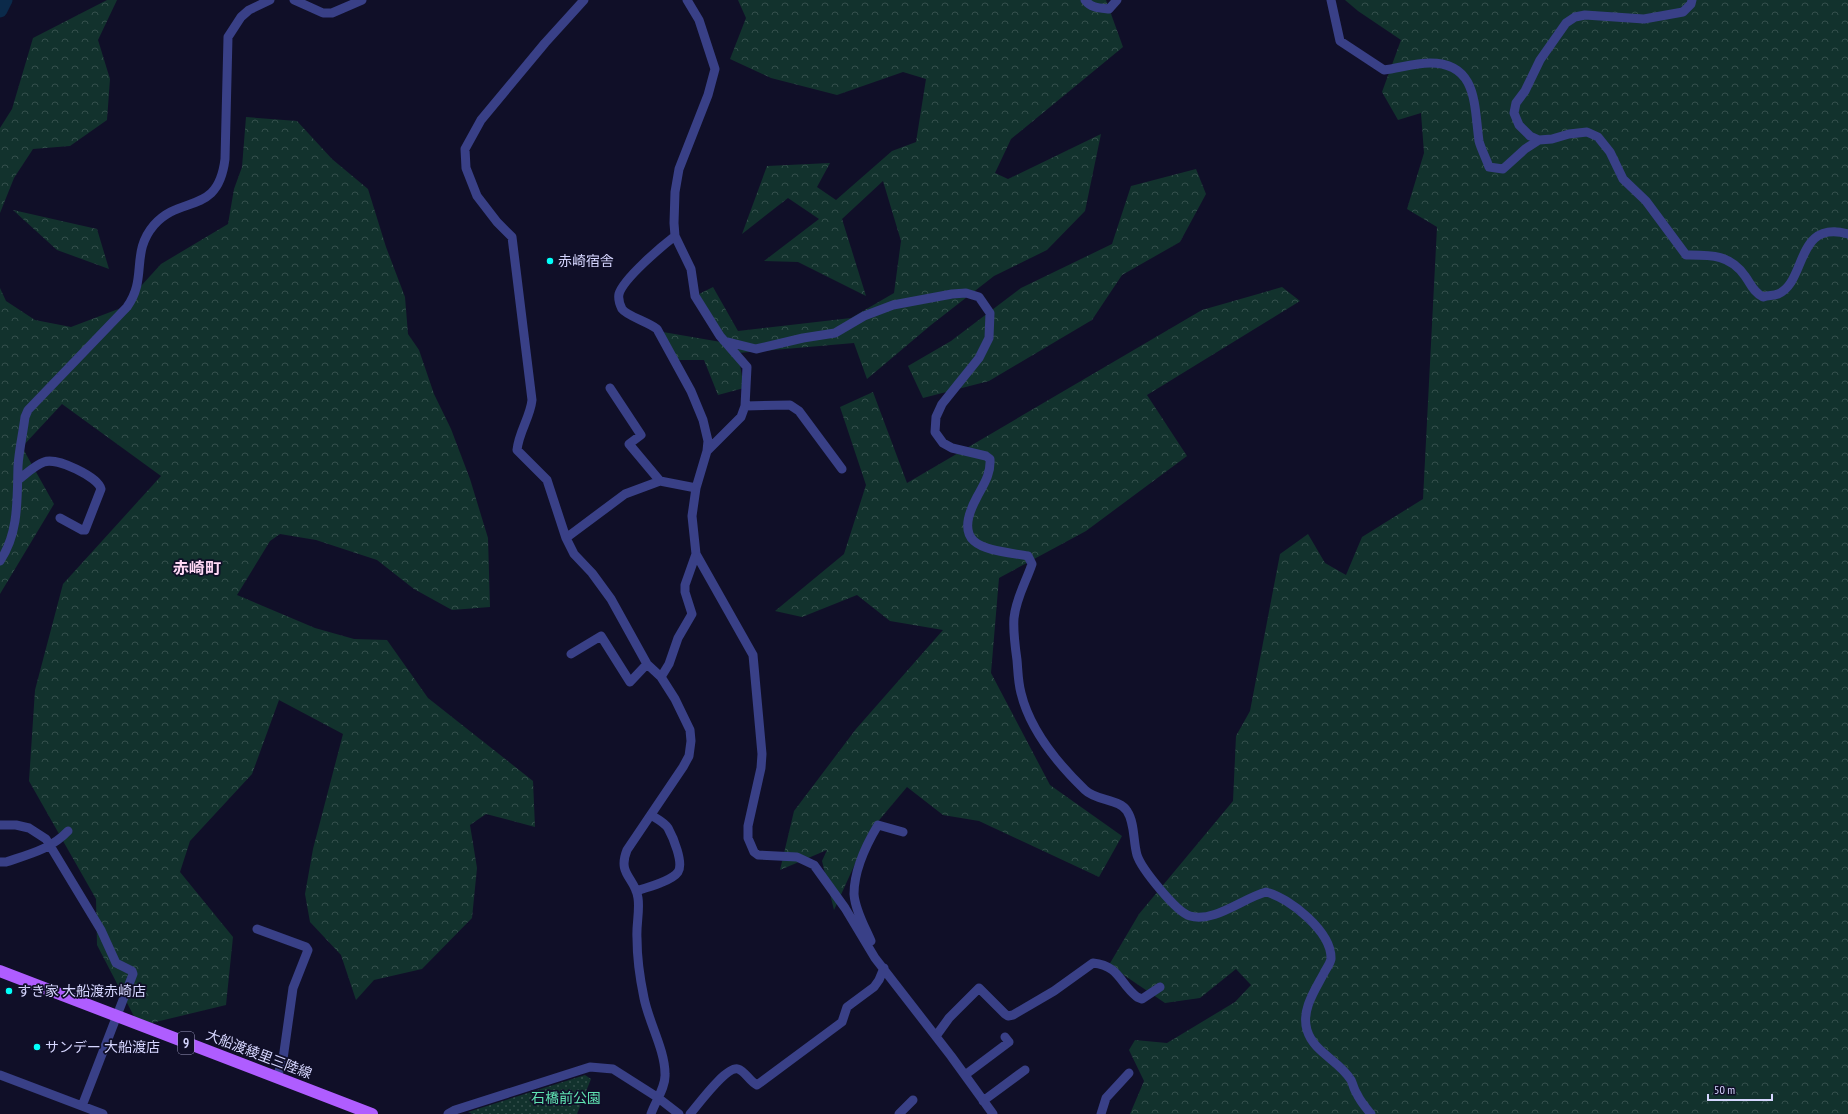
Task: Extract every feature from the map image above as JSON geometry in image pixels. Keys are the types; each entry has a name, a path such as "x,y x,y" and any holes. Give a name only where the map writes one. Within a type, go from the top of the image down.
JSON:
{"main road":[{"name":"大船渡綾里三陸線","path":"0,971 368,1113"}],"street":[{"path":"0,561 11,541 14,528 22,439 25,417 28,410 127,307 134,297 139,283 140,252 144,238 154,225 165,214 200,201 218,185 223,172 224,159 228,37 241,17 249,10 270,0"},
{"path":"294,0 323,13 332,13 362,0"},
{"path":"584,0 536,53 481,120 466,149 466,168 477,196 497,222 512,237 532,400 531,409 518,437 517,450 547,480 566,538 574,554 592,573 611,599 647,664 661,677 690,730 691,741 689,756 627,850 623,860 623,866 626,874 636,891 638,899 636,937 644,998 664,1063 664,1082 651,1114"},
{"path":"687,0 700,20 715,69 708,96 679,169 675,192 675,236 691,270 695,296 724,341 747,367 745,406 741,417 707,451"},
{"path":"1085,0 1089,5 1109,9 1117,0"},
{"path":"1331,0 1340,41 1384,70 1430,63 1449,66 1461,73 1474,95 1480,143 1489,167 1503,169 1525,149 1539,140 1586,132 1598,137 1610,152 1623,179 1646,201 1686,255 1724,258 1737,266 1746,276 1752,288 1763,297 1778,294 1785,288 1791,280 1804,252 1814,239 1824,233 1848,234"},
{"path":"1539,140 1530,136 1519,125 1514,113 1516,102 1525,91 1540,60 1566,23 1575,17 1585,15 1644,19 1683,12 1692,4 1692,0"},
{"path":"675,236 658,250 624,284 619,293 619,301 622,309 627,314 649,323 657,329 691,391 703,420 708,441 707,451 696,488 692,516 696,554 753,655 762,754 761,768 748,826 748,838 758,856 797,857 814,865 845,908 875,958 936,1036 993,1114"},
{"path":"724,341 756,349 803,338 835,333 864,316 893,304 966,293 979,297 990,313 989,338 979,358 942,404 936,417 935,432 944,443 952,448 986,456 990,459 991,468 968,520 967,531 973,541 988,549 1028,556 1032,564 1020,591 1014,618 1015,646 1021,692 1026,709 1042,737 1064,769 1088,793 1098,798 1118,804 1127,810 1131,820 1133,842 1138,857 1161,890 1181,911 1189,916 1198,917 1210,915 1230,909 1254,895 1266,892 1287,902 1305,915 1318,930 1328,945 1331,961 1310,1001 1305,1021 1307,1030 1313,1043 1341,1068 1351,1080 1357,1095 1371,1114"},
{"path":"610,388 641,435 629,444 660,481"},
{"path":"745,406 790,405 799,411 842,469"},
{"path":"18,480 38,465 52,460 62,463 97,481 101,490 85,530 82,530 60,518"},
{"path":"566,538 625,494 660,481 696,488"},
{"path":"661,677 670,664 678,638 692,614 684,592 696,554"},
{"path":"571,654 601,636 630,682 647,664"},
{"path":"636,891 671,878 680,868 680,858 668,828 651,815"},
{"path":"0,826 16,825 29,828 38,832 51,846 101,930 116,963 132,971 133,974 82,1106"},
{"path":"875,958 871,941 857,908 854,895 856,880 865,847 878,825 903,832"},
{"path":"0,862 6,862 51,846 59,841 68,831"},
{"path":"257,929 306,947 308,950 293,988 283,1059 277,1077"},
{"path":"936,1036 949,1018 979,988 1008,1016 1013,1015 1054,991 1093,963 1105,964 1111,968 1136,997 1142,999 1160,987"},
{"path":"690,1114 717,1081 727,1073 735,1069 739,1069 757,1085 817,1039 842,1022 847,1007 874,987 884,968"},
{"path":"965,1075 1009,1042 1005,1038"},
{"path":"448,1114 456,1110 590,1067 613,1069 657,1097 679,1114"},
{"path":"983,1100 1025,1070"},
{"path":"1101,1114 1106,1098 1129,1073"},
{"path":"0,1074 103,1114"},
{"path":"898,1114 913,1100"}],"green space":[{"path":"107,0 117,0 98,40 110,79 107,120 70,146 33,149 14,178 0,213 0,128 12,109 33,38"},
{"path":"738,0 1106,0 1123,47 1011,139 995,173 1008,179 1101,134 1085,211 1047,250 994,276 931,325 867,379 854,343 738,353 744,388 718,395 704,360 678,360 663,332 721,342 695,296 713,287 738,331 851,318 894,293 901,241 883,181 842,219 866,296 798,262 764,261 819,219 788,198 742,234 767,166 830,163 817,187 836,200 892,151 916,142 926,79 903,72 837,95 771,78 730,59 746,18"},
{"path":"1345,0 1848,0 1848,1114 1130,1114 1144,1081 1129,1050 1135,1040 1167,1043 1235,1002 1251,985 1236,969 1200,998 1165,1003 1109,965 1139,914 1233,801 1236,736 1250,711 1280,554 1308,534 1325,563 1346,575 1362,537 1423,499 1437,227 1407,209 1424,153 1421,113 1398,120 1382,92 1401,40 1358,11"},
{"path":"246,117 297,121 332,159 368,189 386,247 405,297 408,334 419,350 434,394 451,429 470,479 488,538 490,607 452,610 414,589 377,560 316,540 280,534 270,541 237,595 315,628 354,639 387,640 428,698 533,781 535,827 486,814 470,825 477,868 472,918 422,969 374,980 356,1000 341,955 310,922 305,894 313,849 343,734 279,700 252,774 190,841 180,872 233,937 226,1005 139,1026 97,945 96,899 29,781 35,690 63,584 161,476 62,404 22,447 54,504 0,594 0,288 6,301 35,320 71,327 121,308 161,264 228,224 234,189 242,167"},
{"path":"1196,169 1206,194 1180,242 1122,275 1092,320 989,381 923,398 908,366 951,341 1021,288 1112,244 1131,186"},
{"path":"13,210 97,229 109,269 57,250"},
{"path":"1282,287 1300,301 1147,395 1187,456 1086,531 999,578 991,673 1050,785 1122,836 1099,877 979,821 943,815 907,787 870,831 834,910 822,861 827,850 780,870 794,811 856,729 943,630 890,621 857,595 802,617 775,611 844,554 866,485 840,407 873,392 907,483 1202,310"},
{"name":"石橋前公園","path":"585,1075 591,1079 577,1114 472,1114 468,1112"}],"waterway":[{"path":"0,10 5,0"}],"place":[{"name":"赤崎宿舎","path":"550,261"},
{"name":"すき家 大船渡赤崎店","path":"9,991"},
{"name":"サンデー 大船渡店","path":"37,1047"}],"district":[{"name":"赤崎町","path":"197,568"}]}
